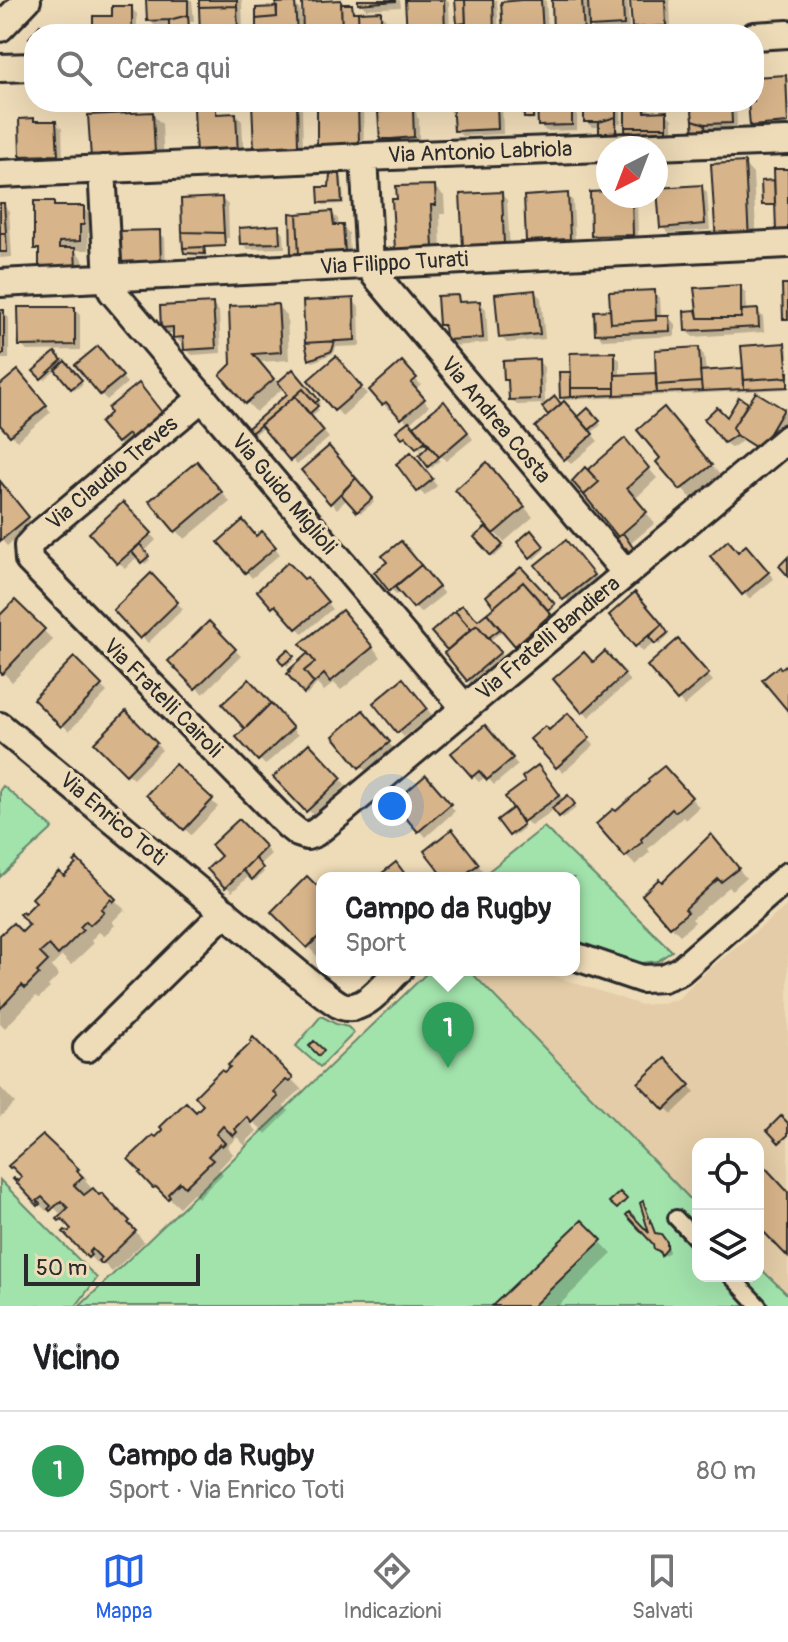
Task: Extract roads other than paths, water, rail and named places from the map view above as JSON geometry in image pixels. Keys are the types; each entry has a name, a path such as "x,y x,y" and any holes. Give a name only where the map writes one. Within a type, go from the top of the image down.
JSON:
{"street":[{"path":"0,28 27,0"},
{"path":"764,35 788,34"},
{"path":"0,68 24,67"},
{"name":"Via Antonio Labriola","path":"0,174 788,141"},
{"name":"Via Antonio Labriola","path":"364,157 370,264"},
{"path":"102,169 108,279"},
{"name":"Via Filippo Turati","path":"0,283 788,244"},
{"name":"Via Andrea Costa","path":"370,264 386,290 626,573"},
{"name":"Via Guido Miglioli","path":"108,279 112,291 465,708"},
{"name":"Via Claudio Treves","path":"28,552 28,546 36,537 203,397"},
{"name":"Via Fratelli Bandiera","path":"307,836 324,826 788,438"},
{"name":"Via Fratelli Cairoli","path":"28,552 34,566 83,617 288,825 307,836"},
{"name":"Via Enrico Toti","path":"0,726 306,980 342,1006 357,1007 393,976"},
{"path":"580,958 642,979 663,978 680,971 788,876"},
{"path":"87,1048 225,912"}],"lane":[{"path":"676,1218 692,1235"},
{"path":"737,1282 759,1306"}],"place":[{"name":"Campo da Rugby","path":"448,1068"}]}
